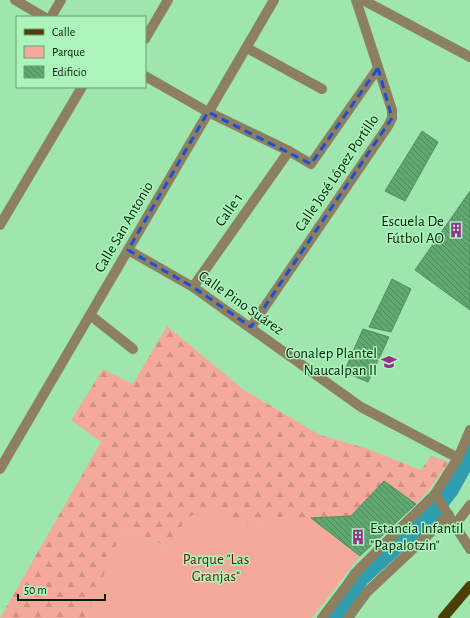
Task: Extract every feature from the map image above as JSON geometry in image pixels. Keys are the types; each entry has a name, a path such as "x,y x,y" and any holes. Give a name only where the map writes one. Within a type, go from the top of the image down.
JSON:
{"main road":[{"path":"443,618 470,586"}],"street":[{"path":"15,0 42,16"},
{"path":"52,16 61,0"},
{"path":"146,37 168,0"},
{"name":"Calle San Antonio","path":"0,469 274,0"},
{"name":"Calle José López Portillo","path":"251,327 392,118 392,110 356,0"},
{"path":"363,0 470,57"},
{"path":"246,48 322,89"},
{"path":"146,77 208,112 289,151 311,164 378,68"},
{"path":"0,225 81,88"},
{"name":"Calle 1","path":"192,287 289,151"},
{"name":"Calle Pino Suárez","path":"128,250 192,287 251,327 361,407 458,458"},
{"path":"90,315 133,349"},
{"path":"322,618 360,568 435,495 458,458 470,430"},
{"path":"435,495 470,549"},
{"path":"455,525 470,505"},
{"path":"348,618 367,592 449,515"}],"highlighted area":[{"path":"378,68 392,118 251,327 193,287 128,250 208,112 311,164"}],"green space":[{"path":"167,326 244,390 320,435 365,448 421,470 431,456 449,462 428,491 416,504 384,482 351,516 240,523 206,508 186,519 170,548 124,528 86,618 0,618 101,442 71,420 103,369 133,384"},
{"name":"Parque \"Las Granjas\"","path":"206,508 240,523 311,518 360,556 312,618 86,618 123,528 170,548 186,519"}],"building":[{"path":"422,131 438,142 405,201 385,191"},
{"name":"Escuela De Fútbol AO","path":"470,191 470,310 415,270"},
{"path":"392,279 411,289 391,332 369,327"},
{"path":"363,329 389,337 368,382 344,372"},
{"name":"Estancia Infantil \"Papalotzin\"","path":"384,481 416,504 360,556 311,518 351,516"}],"waterway":[{"path":"332,618 359,577 426,518 449,488 470,450"}],"place":[{"name":"Escuela De Fútbol AO","path":"456,230"},
{"name":"Conalep Plantel Naucalpan II","path":"389,362"},
{"name":"Estancia Infantil \"Papalotzin\"","path":"358,537"}]}
